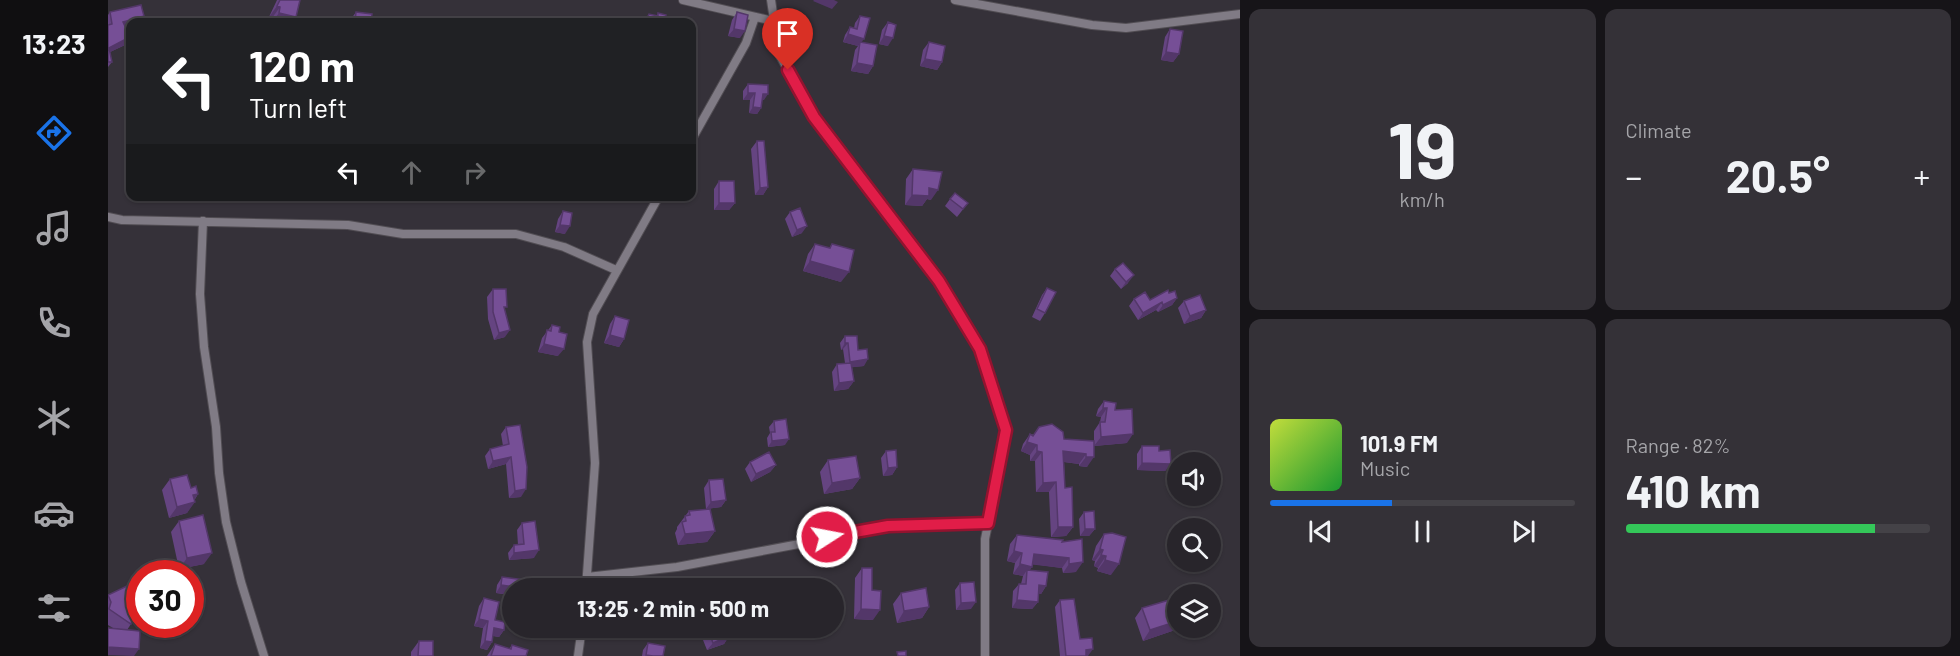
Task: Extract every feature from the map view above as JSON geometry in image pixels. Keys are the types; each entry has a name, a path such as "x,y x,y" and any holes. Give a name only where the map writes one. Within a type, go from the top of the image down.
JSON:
{"street":[{"path":"683,0 773,21"},
{"path":"771,0 778,54 814,117 939,281 980,349 1006,430 985,539 985,656"},
{"path":"955,0 1092,25 1126,28 1240,14"},
{"path":"696,132 746,43 755,17"},
{"path":"655,201 593,314 587,342 595,463 587,577 677,567 888,526 988,523"},
{"path":"108,217 122,220 348,225 403,234 516,234 564,247 616,270"},
{"path":"203,221 200,294 204,348 216,427 219,473 226,522 241,582 264,656"},
{"path":"578,656 580,638"}],"building":[{"path":"280,0 300,0 296,17 279,13 280,7 277,6"},
{"path":"141,5 144,16 126,18 126,21 123,22 126,28 126,39 109,48 112,62 108,62 108,25 112,24 110,12"},
{"path":"356,12 372,14 372,18 355,18"},
{"path":"737,12 748,15 745,31 734,29"},
{"path":"658,13 666,15 665,18 648,18 649,14 658,16"},
{"path":"860,16 870,18 864,39 848,34 850,27 857,29"},
{"path":"888,22 896,25 893,38 884,36"},
{"path":"1170,29 1183,31 1179,54 1166,52"},
{"path":"860,42 877,45 873,66 857,63"},
{"path":"929,42 945,46 942,62 925,59"},
{"path":"748,84 768,85 768,94 763,94 761,108 753,107 755,93 748,93"},
{"path":"757,141 764,141 768,187 760,188"},
{"path":"913,169 942,172 938,190 929,188 929,196 912,195"},
{"path":"719,181 734,181 735,203 719,203"},
{"path":"955,193 968,203 963,209 950,199"},
{"path":"800,208 807,226 797,230 790,212"},
{"path":"563,211 572,213 570,226 560,225"},
{"path":"815,244 830,248 832,244 854,250 849,272 810,261"},
{"path":"1123,263 1134,275 1126,282 1115,269"},
{"path":"1047,288 1056,292 1045,313 1037,309"},
{"path":"493,289 506,289 507,307 504,307 510,330 499,333 493,312"},
{"path":"1168,290 1169,293 1175,291 1177,298 1163,305 1162,302 1143,313 1134,299 1145,292 1150,300"},
{"path":"1200,295 1206,310 1190,316 1184,301"},
{"path":"615,316 629,320 624,339 610,335"},
{"path":"552,325 560,327 559,332 567,334 564,349 544,344 547,330 551,331"},
{"path":"845,336 857,336 858,350 867,349 868,359 850,362"},
{"path":"851,363 854,381 839,383 837,364"},
{"path":"1104,401 1116,403 1115,410 1132,409 1133,434 1101,437 1100,422 1105,422 1107,408 1103,408"},
{"path":"786,419 789,439 772,441 771,432 775,432 774,421"},
{"path":"1052,424 1063,432 1064,439 1094,441 1094,457 1063,451 1065,488 1072,487 1073,527 1058,527 1056,482 1043,483 1042,452 1037,451 1037,445 1027,442 1030,434 1033,436 1039,427"},
{"path":"520,425 527,467 526,489 515,491 511,457 493,461 490,449 509,444 506,427"},
{"path":"1142,446 1159,446 1159,451 1170,450 1167,452 1167,464 1142,463"},
{"path":"896,450 897,467 888,468 886,451"},
{"path":"769,452 776,465 756,474 750,462"},
{"path":"856,456 860,478 832,483 828,460"},
{"path":"187,475 191,488 196,486 198,494 193,495 195,502 177,507 170,479"},
{"path":"723,479 726,500 711,502 709,480"},
{"path":"710,509 715,531 685,534 682,522 686,521 685,516 690,515 689,511"},
{"path":"1094,511 1095,529 1085,529 1084,512"},
{"path":"203,515 212,553 187,558 179,521"},
{"path":"535,521 539,550 514,553 514,545 524,544 522,523"},
{"path":"1112,533 1126,537 1119,564 1105,560 1106,556 1101,555 1103,550 1100,549 1104,534"},
{"path":"1017,535 1063,540 1062,542 1082,539 1083,562 1069,564 1069,558 1034,554 1032,567 1020,564 1022,553 1014,551"},
{"path":"862,568 872,568 872,590 881,591 880,610 861,609"},
{"path":"1027,570 1048,572 1046,586 1039,585 1038,602 1017,600 1019,584 1026,584"},
{"path":"974,582 976,602 961,603 960,583"},
{"path":"126,586 126,621 109,609 111,602 108,595"},
{"path":"926,588 929,607 904,611 901,593"},
{"path":"484,598 499,602 495,620 502,621 502,630 494,628 492,642 485,641 488,621 479,619"},
{"path":"1074,599 1080,639 1092,638 1093,649 1086,650 1086,656 1066,656 1060,600"},
{"path":"1167,601 1167,625 1150,630 1142,608"},
{"path":"108,628 126,630 126,638 140,638 139,649 108,647"},
{"path":"711,638 724,638 713,643"},
{"path":"419,641 433,641 433,656 418,656"},
{"path":"648,643 665,646 663,656 646,655"},
{"path":"495,644 511,649 512,645 528,650 526,656 491,656"},
{"path":"906,651 906,656 898,656 897,652"}],"route":[{"path":"788,70 814,117 950,298 980,349 1006,430 988,523 888,526 827,537"}]}
